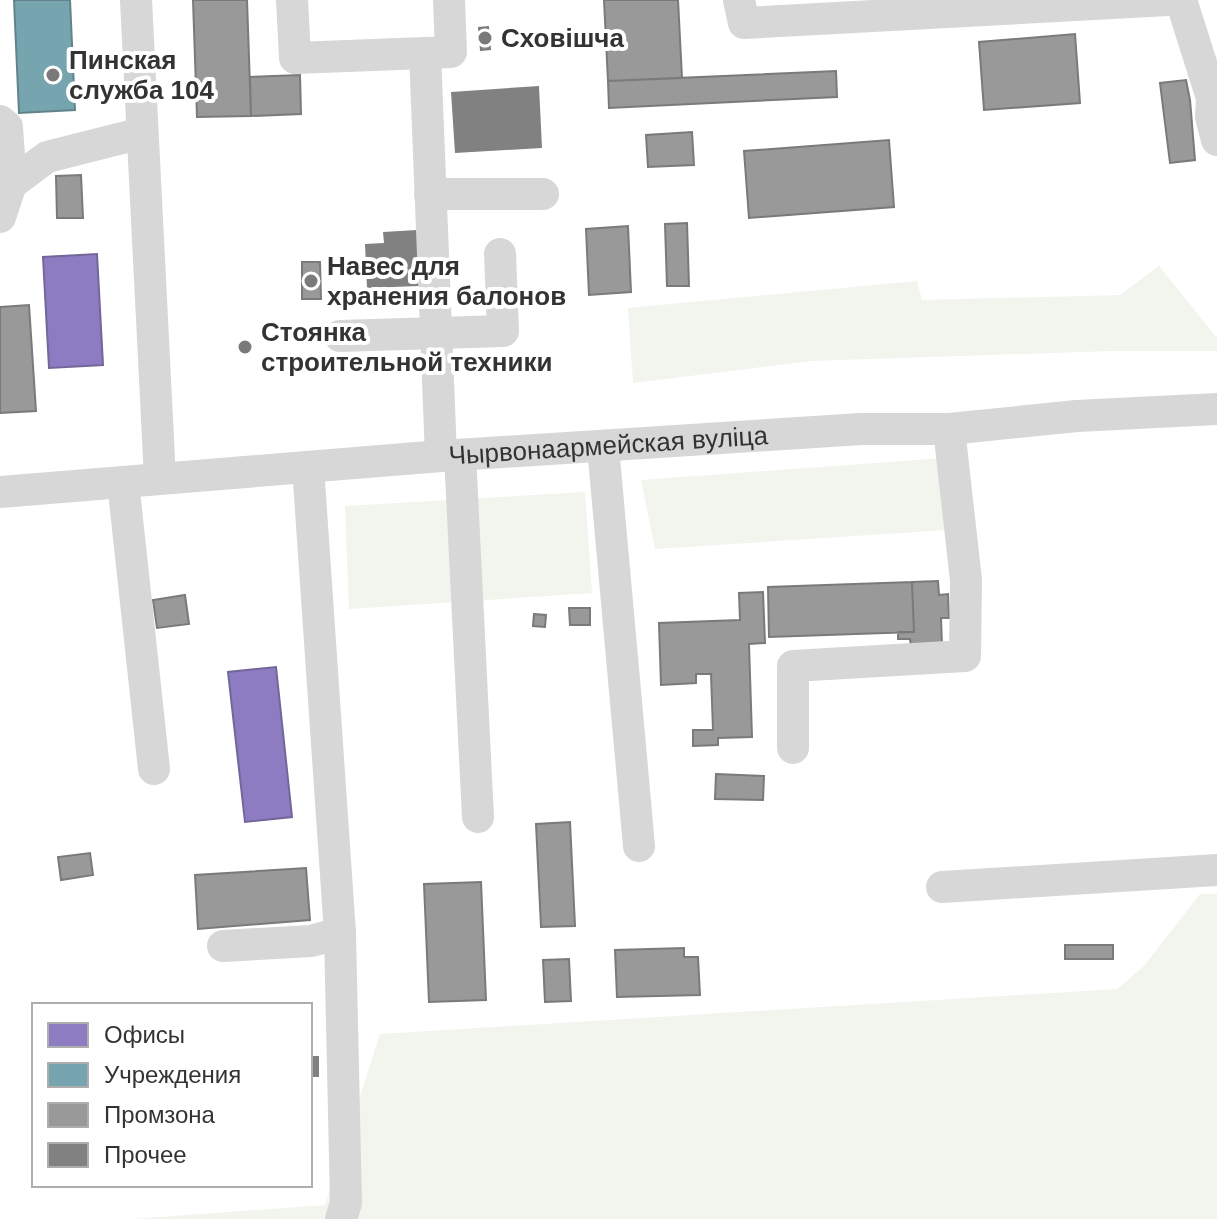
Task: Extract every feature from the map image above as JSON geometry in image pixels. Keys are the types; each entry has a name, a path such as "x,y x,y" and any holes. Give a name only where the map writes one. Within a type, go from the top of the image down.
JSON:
{"street":[{"path":"136,0 160,479"},
{"path":"292,0 295,58 451,52 449,0"},
{"path":"739,0 744,23 1168,0"},
{"path":"1181,0 1212,98 1211,117 1217,140"},
{"path":"425,53 437,333 451,456 478,817"},
{"path":"0,121 7,127 11,184 0,217"},
{"path":"11,184 47,157 142,133"},
{"path":"430,194 543,194"},
{"path":"340,336 503,331 500,254"},
{"name":"Чырвонаармейская вуліца","path":"0,492 451,456 861,429 949,429 1077,416 1217,409"},
{"path":"793,748 793,666 965,656 966,580 949,429"},
{"path":"603,447 639,846"},
{"path":"308,467 340,933 346,1203 341,1219"},
{"path":"123,482 154,769"},
{"path":"942,887 1217,870"},
{"path":"223,946 311,941 340,933"}],"shaded area":[{"path":"1159,266 1217,338 1217,351 1112,351 811,361 633,383 628,308 917,281 922,300 1120,295"},
{"path":"945,458 947,530 655,549 641,480"},
{"path":"585,492 592,593 349,609 345,506"},
{"path":"1200,894 1217,894 1217,1219 132,1219 325,1205 380,1034 1117,989 1144,966"}],"building: Офисы":[{"path":"97,254 103,365 49,368 43,257"},
{"path":"276,667 292,817 245,822 228,672"}],"building: Учреждения":[{"path":"14,0 70,0 75,110 19,113"}],"building: Промзона":[{"path":"193,0 247,0 251,116 197,117"},
{"path":"604,0 678,0 682,78 608,81"},
{"name":"Сховішча","path":"488,27 490,49 481,50 479,28"},
{"path":"1075,34 1080,103 984,110 979,42"},
{"path":"836,71 837,97 609,108 608,81"},
{"path":"300,75 301,114 251,116 250,77"},
{"path":"1186,80 1195,160 1170,163 1160,83"},
{"path":"692,132 694,165 648,167 646,135"},
{"path":"889,140 894,207 749,218 744,151"},
{"path":"81,175 83,218 57,218 56,176"},
{"path":"687,223 689,286 667,286 665,224"},
{"path":"628,226 631,292 589,295 586,229"},
{"name":"Навес для хранения балонов","path":"302,262 320,262 321,299 302,299"},
{"path":"29,305 36,411 0,413 0,307"},
{"path":"938,581 939,595 948,594 949,618 941,618 942,645 911,646 910,639 898,639 898,632 914,632 912,582"},
{"path":"912,582 914,632 769,637 768,587"},
{"path":"763,592 765,643 749,644 752,737 718,738 718,745 693,746 693,730 713,730 711,674 696,674 696,683 661,685 659,623 740,620 739,593"},
{"path":"185,595 189,624 157,628 153,600"},
{"path":"569,608 590,608 590,625 570,625"},
{"path":"534,614 546,615 545,627 533,626"},
{"path":"716,774 764,776 763,800 715,799"},
{"path":"570,822 575,926 541,927 536,824"},
{"path":"90,853 93,875 61,880 58,857"},
{"path":"306,868 310,920 198,929 195,875"},
{"path":"481,882 486,1000 429,1002 424,884"},
{"path":"1065,945 1113,945 1113,959 1065,959"},
{"path":"684,948 684,957 698,957 700,995 617,997 615,950"},
{"path":"569,959 571,1001 545,1002 543,960"}],"building: Прочее":[{"path":"539,86 542,148 455,153 451,92"},
{"path":"417,230 419,286 367,288 365,244 384,243 383,232"},
{"path":"312,1056 319,1056 319,1077 312,1077"}],"place":[{"name":"Сховішча","path":"485,38"},
{"name":"Пинская служба 104","path":"53,75"},
{"name":"Навес для хранения балонов","path":"311,281"},
{"name":"Стоянка строительной техники","path":"245,347"}]}
